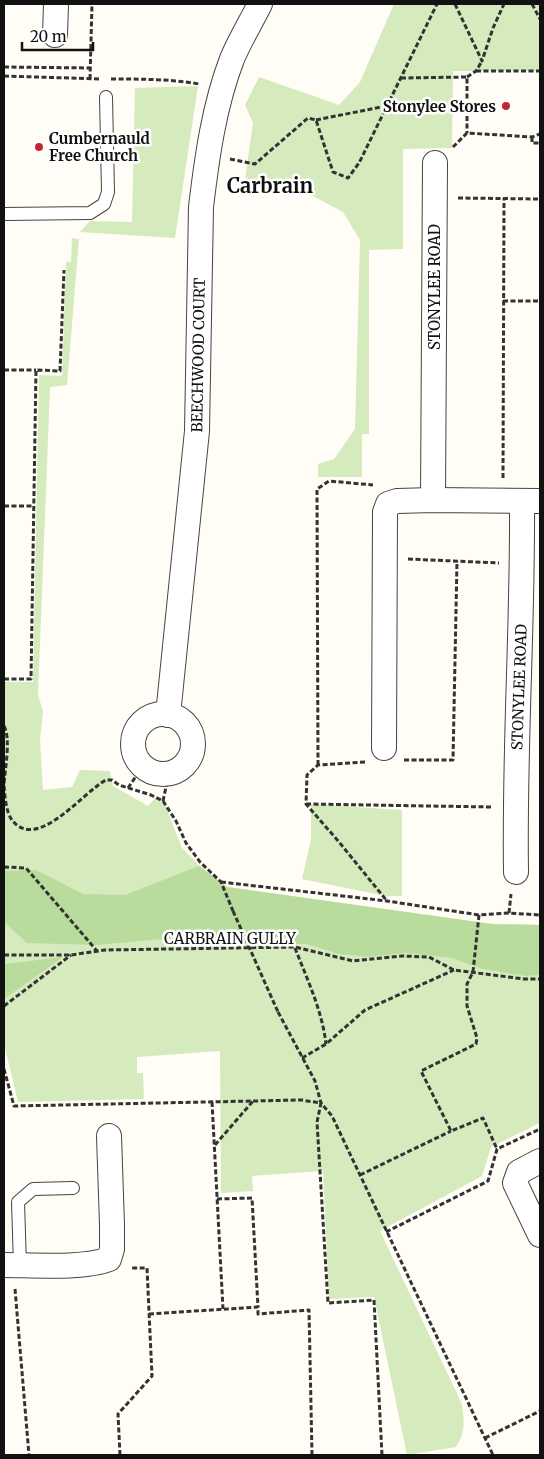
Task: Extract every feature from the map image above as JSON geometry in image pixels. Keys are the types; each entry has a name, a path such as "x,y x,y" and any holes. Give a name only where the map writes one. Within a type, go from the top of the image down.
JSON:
{"street":[{"path":"55,35 56,4"},
{"name":"BEECHWOOD COURT","path":"168,714 197,431 201,207 207,156 222,89 233,58 260,4"},
{"name":"STONYLEE ROAD","path":"433,500 435,164"},
{"path":"384,754 385,512 388,504 397,501 433,500 522,502"},
{"name":"STONYLEE ROAD","path":"516,872 515,808 522,502"},
{"path":"168,714 178,718 186,725 192,734 193,744 192,754 187,763 179,770 160,774 142,766 134,749 137,730 142,723 150,718 168,714"},
{"path":"12,1265 84,1264 109,1259 112,1249 112,1225 109,1136"},
{"path":"540,1161 519,1172 515,1183 540,1235"}],"lane":[{"path":"4,214 90,213 104,204 108,192 106,97"},
{"path":"12,1265 18,1202 33,1189 72,1188"}],"path":[{"path":"90,79 92,4"},
{"path":"316,120 333,172 348,178 359,163 437,4"},
{"path":"455,4 482,60"},
{"path":"401,78 467,77 476,71 504,4"},
{"path":"532,4 540,19"},
{"path":"4,67 90,68"},
{"path":"476,71 540,71"},
{"path":"4,76 90,79 149,78 178,80 222,89"},
{"path":"435,164 467,133 467,77"},
{"path":"207,156 255,164 308,118 316,120 386,106"},
{"path":"467,133 532,137 540,134"},
{"path":"532,137 532,143 540,143"},
{"path":"435,198 540,199"},
{"path":"504,198 503,301 522,502"},
{"path":"4,370 60,371 64,270"},
{"path":"503,301 540,301"},
{"path":"4,679 31,679 36,370"},
{"path":"318,765 317,489 329,481 374,485 388,504"},
{"path":"4,506 33,506"},
{"path":"385,559 522,563"},
{"path":"387,901 306,804 307,775 318,765 384,754 453,760 457,561"},
{"path":"4,726 6,729 4,786 11,819 20,827 29,831 44,827 106,780 112,780 163,801 176,821 186,843 200,862 220,882 278,1012 315,1080 321,1103 332,1116 493,1455"},
{"path":"128,788 142,766"},
{"path":"163,801 170,773"},
{"path":"306,804 515,808"},
{"path":"4,867 26,868 98,951"},
{"path":"220,882 387,901 479,915 509,913 540,915"},
{"path":"451,1131 421,1071 476,1044 478,1038 467,1006 467,984 473,972 479,915"},
{"path":"295,947 324,1028 326,1044"},
{"name":"CARBRAIN GULLY","path":"4,954 71,955 98,951 295,947 353,961 402,956 429,957 454,970 524,979 540,979"},
{"path":"4,1006 71,955"},
{"path":"302,1058 326,1044 365,1010 454,970"},
{"path":"4,1069 14,1106 302,1100 321,1103"},
{"path":"214,1145 254,1101"},
{"path":"212,1102 223,1309"},
{"path":"321,1103 317,1122 328,1303 374,1300 382,1455"},
{"path":"360,1175 451,1131 483,1118 497,1149 488,1181 386,1232"},
{"path":"497,1149 540,1129"},
{"path":"217,1199 252,1198 258,1314 309,1310 312,1455"},
{"path":"109,1259 119,1268 147,1268 152,1376 118,1414 120,1455"},
{"path":"12,1265 29,1455"},
{"path":"149,1314 258,1307"},
{"path":"485,1438 540,1411"}],"green space":[{"path":"394,4 540,4 540,71 453,71 452,148 403,149 403,249 369,250 369,434 362,434 362,477 318,477 318,464 334,459 355,429 360,240 343,212 290,184 244,187 253,123 245,105 259,77 339,105 360,82"},
{"path":"198,86 175,238 80,232 90,221 132,222 135,88"},
{"path":"72,238 79,239 67,385 50,387 38,695 43,711 40,740 43,790 72,787 80,770 110,771 113,786 148,806 156,797 166,807 182,848 200,866 227,887 492,924 540,925 540,1123 491,1147 482,1176 380,1231 462,1404 464,1427 456,1447 407,1455 374,1297 329,1299 323,1171 252,1176 253,1191 221,1193 220,1051 137,1057 137,1073 143,1073 144,1099 18,1102 4,1048 4,682 33,682 39,375 62,376 66,262 71,262"},
{"path":"311,804 402,810 402,896 386,896 302,879 311,840"},
{"path":"199,866 227,887 492,924 540,925 540,975 526,976 482,969 452,958 406,953 367,957 339,954 306,944 258,943 185,937 96,945 27,943 4,922 4,871 36,870 83,894 125,895"},
{"path":"63,957 4,999 4,964"}],"place":[{"name":"Stonylee Stores","path":"506,106"},
{"name":"Cumbernauld Free Church","path":"39,147"}],"district":[{"name":"Carbrain","path":"270,185"}]}
